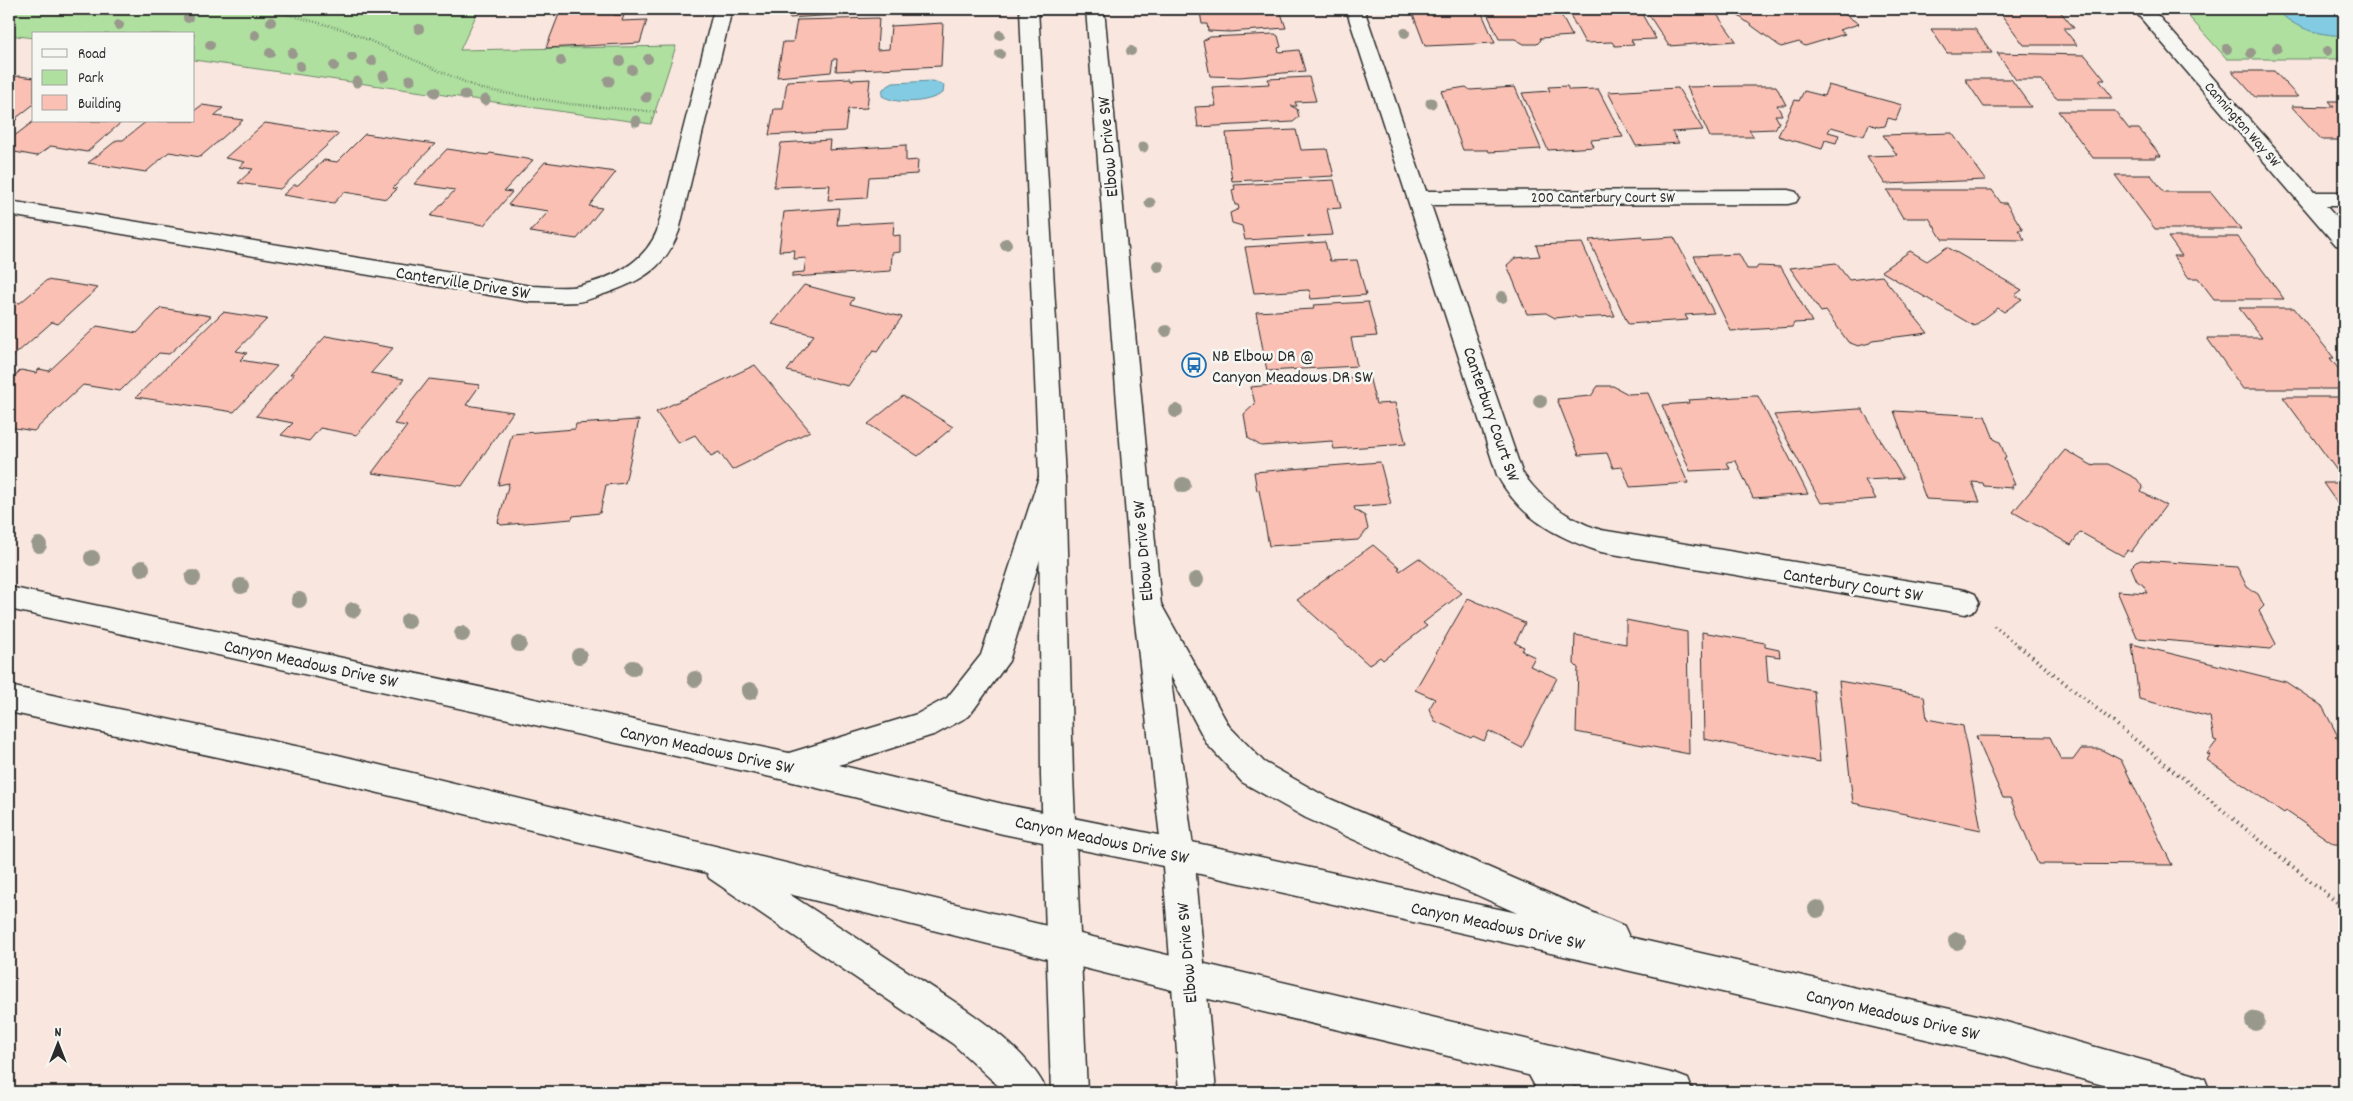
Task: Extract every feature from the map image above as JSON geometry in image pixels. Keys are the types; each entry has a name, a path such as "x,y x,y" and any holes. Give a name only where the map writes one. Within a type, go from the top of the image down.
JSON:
{"street":[{"name":"Canterville Drive SW","path":"9,208 532,294 578,294 620,280 644,267 660,249 668,231 723,9"},
{"path":"1029,9 1052,477 1058,830 1069,1092"},
{"name":"Elbow Drive SW","path":"1095,9 1147,605 1178,854 1198,1092"},
{"name":"Canterbury Court SW","path":"1355,9 1510,475 1521,494 1539,511 1557,524 1601,541 1965,602"},
{"name":"Cannington Way SW","path":"2142,9 2344,240"},
{"name":"200 Canterbury Court SW","path":"1419,198 1788,197"},
{"path":"2308,199 2344,199"},
{"path":"789,766 925,725 958,707 994,661 1052,477"},
{"name":"Canyon Meadows Drive SW","path":"9,598 789,766 1058,830 1178,854 1666,962 1998,1038 2192,1092"},
{"path":"1147,605 1218,735 1254,772 1318,808 1666,962"},
{"path":"9,699 338,769 705,857 1188,977 1675,1092"},
{"path":"705,857 966,1031 1011,1071 1029,1092"},
{"path":"1538,1060 1558,1092"}],"path":[{"path":"268,9 344,30 481,88 570,104 662,113 696,112"},
{"path":"1965,602 2344,908"}],"green space":[{"path":"9,9 479,9 460,50 676,46 651,124 195,60 195,32 32,32 32,38 9,35"},
{"path":"2182,9 2344,9 2344,59 2227,59"}],"water":[{"path":"2276,9 2344,9 2344,36 2307,30 2291,22"},
{"path":"933,81 944,85 943,93 929,99 905,102 882,96 883,89 893,83"}],"building":[{"path":"561,9 616,9 614,15 624,15 622,21 647,20 640,43 546,48"},
{"path":"791,9 837,9 836,15 789,18"},
{"path":"1204,9 1290,10 1280,10 1286,28 1229,32 1208,31 1207,24 1202,24 1200,12 1205,12"},
{"path":"1411,9 1480,9 1495,43 1425,46"},
{"path":"1485,9 1558,9 1572,36 1540,38 1541,40 1537,44 1524,44 1515,39 1499,39"},
{"path":"1567,9 1639,9 1656,39 1631,40 1634,45 1615,46 1612,42 1585,43"},
{"path":"1645,9 1713,9 1736,41 1669,46"},
{"path":"1729,9 1819,9 1823,12 1837,9 1859,24 1839,30 1845,34 1805,46 1799,42 1781,47"},
{"path":"1997,9 2058,9 2074,28 2063,28 2077,45 2024,45"},
{"path":"879,18 877,50 889,49 891,26 943,23 941,66 836,71 837,59 833,59 831,72 777,77 783,42 793,42 797,20"},
{"path":"1931,29 1975,29 1992,53 1947,53"},
{"path":"1275,34 1278,36 1281,47 1278,48 1279,52 1299,50 1305,71 1240,77 1210,76 1203,41 1210,37"},
{"path":"1997,53 2085,55 2105,80 2099,80 2113,98 2056,98 2042,80 2016,80"},
{"path":"2232,71 2274,71 2298,97 2255,97"},
{"path":"19,76 32,78 32,106 9,126 9,78"},
{"path":"1309,77 1316,101 1295,102 1297,106 1291,106 1297,109 1299,117 1293,122 1198,127 1195,107 1216,106 1212,87 1269,84 1268,79"},
{"path":"851,78 851,80 870,79 867,108 848,109 845,131 769,135 774,109 783,109 787,81"},
{"path":"1965,79 2011,79 2031,107 1984,107"},
{"path":"1828,85 1902,105 1896,120 1888,118 1885,126 1878,127 1869,124 1864,136 1831,127 1828,132 1839,135 1836,143 1825,140 1822,149 1778,136 1795,100 1799,101 1804,91 1824,96"},
{"path":"1567,86 1569,90 1598,89 1623,137 1591,140 1594,147 1548,150 1522,93 1550,91 1548,87"},
{"path":"1776,86 1786,105 1777,105 1782,115 1775,115 1779,122 1775,129 1749,130 1754,137 1710,137 1687,87"},
{"path":"1466,87 1470,90 1515,87 1541,149 1489,152 1488,150 1463,150 1441,91"},
{"path":"1678,88 1703,130 1672,132 1679,143 1636,146 1608,92"},
{"path":"2329,101 2344,101 2344,140 2322,140 2291,106 2334,107"},
{"path":"202,105 223,108 214,116 243,120 200,157 169,152 146,172 88,163 117,140 123,140 146,122 195,122 195,110"},
{"path":"2058,111 2115,111 2129,129 2139,129 2161,156 2155,156 2157,158 2093,158"},
{"path":"33,122 122,122 87,152 51,146 37,156 9,151 9,140"},
{"path":"265,123 339,134 280,189 238,183 253,169 239,167 245,162 225,158"},
{"path":"1296,130 1301,150 1327,149 1334,176 1232,181 1226,133"},
{"path":"1952,133 1986,180 1885,184 1867,156 1897,155 1883,135"},
{"path":"365,134 435,144 393,188 397,189 387,199 344,192 334,203 283,195 294,185 298,185 324,160 337,162"},
{"path":"830,140 829,150 906,145 906,161 918,160 917,174 869,177 867,198 828,200 830,185 774,187 781,143"},
{"path":"447,149 533,160 504,191 512,192 484,225 431,216 455,190 414,184"},
{"path":"545,162 616,172 589,206 602,208 577,239 530,232 549,211 508,205"},
{"path":"2115,175 2151,175 2164,192 2211,192 2241,229 2155,229"},
{"path":"1334,180 1341,208 1327,209 1333,235 1245,240 1242,226 1232,223 1230,213 1239,209 1238,205 1235,205 1232,190 1235,189 1234,185"},
{"path":"1887,190 1992,190 2001,203 2006,203 2023,230 2018,230 2025,240 1942,239 1929,218 1903,218"},
{"path":"839,208 837,225 894,222 893,236 900,235 900,252 892,253 891,271 792,277 792,273 804,272 806,258 794,259 795,250 779,251 784,212"},
{"path":"1642,236 1643,239 1674,237 1714,313 1685,315 1688,320 1628,324 1589,240"},
{"path":"2168,237 2238,237 2284,299 2214,299 2198,278 2189,278 2173,256 2182,256"},
{"path":"1325,242 1330,261 1357,260 1366,295 1311,299 1309,290 1254,293 1245,247"},
{"path":"1582,243 1615,316 1555,318 1546,313 1527,314 1507,265 1515,258 1540,256 1536,245"},
{"path":"1947,247 2022,290 2015,295 2022,299 2004,312 1998,308 1974,326 1881,271 1910,251 1927,261"},
{"path":"1739,254 1747,269 1756,269 1758,266 1781,267 1812,322 1794,323 1792,327 1731,331 1694,256"},
{"path":"1836,263 1849,280 1882,276 1928,333 1872,340 1870,343 1858,346 1848,342 1826,311 1821,312 1790,268"},
{"path":"47,280 98,288 58,324 52,322 9,360 9,301 20,303"},
{"path":"804,285 854,298 850,304 902,317 877,352 873,351 848,386 787,371 814,335 772,324"},
{"path":"1368,302 1377,336 1351,338 1357,366 1267,371 1256,312 1314,309 1313,305"},
{"path":"161,308 211,316 169,354 159,353 120,391 83,385 34,431 9,427 9,397 11,395 9,395 9,381 21,370 36,373 39,369 49,371 97,326 137,333"},
{"path":"2239,308 2294,308 2334,358 2330,358 2344,376 2344,389 2243,389 2207,338 2262,338"},
{"path":"223,312 267,319 236,351 247,353 240,360 277,366 234,412 136,397"},
{"path":"326,336 393,348 371,373 404,379 357,435 320,428 309,441 281,435 293,423 256,416 294,374 290,374"},
{"path":"755,365 810,431 732,470 719,452 711,456 695,435 678,443 656,412"},
{"path":"1369,376 1376,404 1395,403 1406,444 1334,449 1332,441 1261,446 1248,438 1244,414 1255,404 1251,387"},
{"path":"429,379 480,385 466,405 513,412 462,486 372,473 407,426 394,424"},
{"path":"1598,386 1613,386 1628,394 1648,393 1688,483 1630,487 1622,467 1613,468 1607,453 1579,455 1557,399 1591,396"},
{"path":"903,396 953,427 918,456 868,424"},
{"path":"1758,396 1808,494 1753,498 1736,461 1727,462 1730,469 1690,471 1662,405 1689,403 1688,400"},
{"path":"2283,397 2344,397 2344,472 2338,472"},
{"path":"1862,409 1903,478 1865,480 1876,499 1821,503 1774,415"},
{"path":"1894,411 1985,416 1994,439 2000,442 2006,458 2004,459 2015,485 2011,485 2013,488 1984,486 1983,483 1972,482 1980,502 1926,499"},
{"path":"639,420 625,483 606,485 600,513 573,516 572,519 501,525 498,522 509,483 498,485 512,434 575,429 576,424"},
{"path":"2065,450 2093,466 2095,464 2108,464 2137,479 2143,488 2141,492 2166,505 2131,552 2128,550 2123,556 2080,532 2071,545 2013,512"},
{"path":"1380,462 1391,504 1354,507 1355,510 1365,516 1368,529 1358,540 1269,546 1254,472"},
{"path":"2323,483 2344,483 2344,513"},
{"path":"1373,545 1400,568 1398,569 1400,571 1419,558 1462,593 1423,623 1427,626 1383,660 1380,657 1369,665 1297,600"},
{"path":"2141,560 2237,567 2247,587 2258,594 2264,606 2259,611 2276,644 2271,649 2137,638 2117,591 2148,593 2143,585 2137,581 2131,567"},
{"path":"1468,598 1525,623 1515,643 1524,647 1522,651 1535,657 1530,666 1557,678 1522,748 1489,731 1484,741 1473,736 1471,738 1435,721 1429,709 1435,699 1415,690"},
{"path":"1626,620 1687,632 1689,754 1576,732 1578,668 1574,664 1575,635 1626,644"},
{"path":"1702,632 1765,643 1765,647 1779,650 1780,657 1766,655 1768,682 1814,691 1820,762 1704,739"},
{"path":"2132,644 2286,682 2322,706 2338,736 2335,737 2344,743 2344,844 2334,844 2286,811 2284,813 2207,760 2210,755 2207,754 2217,741 2214,740 2210,717 2139,699"},
{"path":"1839,681 1924,696 1927,719 1963,726 1981,830 1853,803"},
{"path":"1976,736 2050,737 2061,760 2073,760 2081,749 2100,749 2121,760 2172,865 2038,864 2010,798 2003,798"}],"place":[{"name":"NB Elbow DR @ Canyon Meadows DR SW","path":"1194,365"}]}
